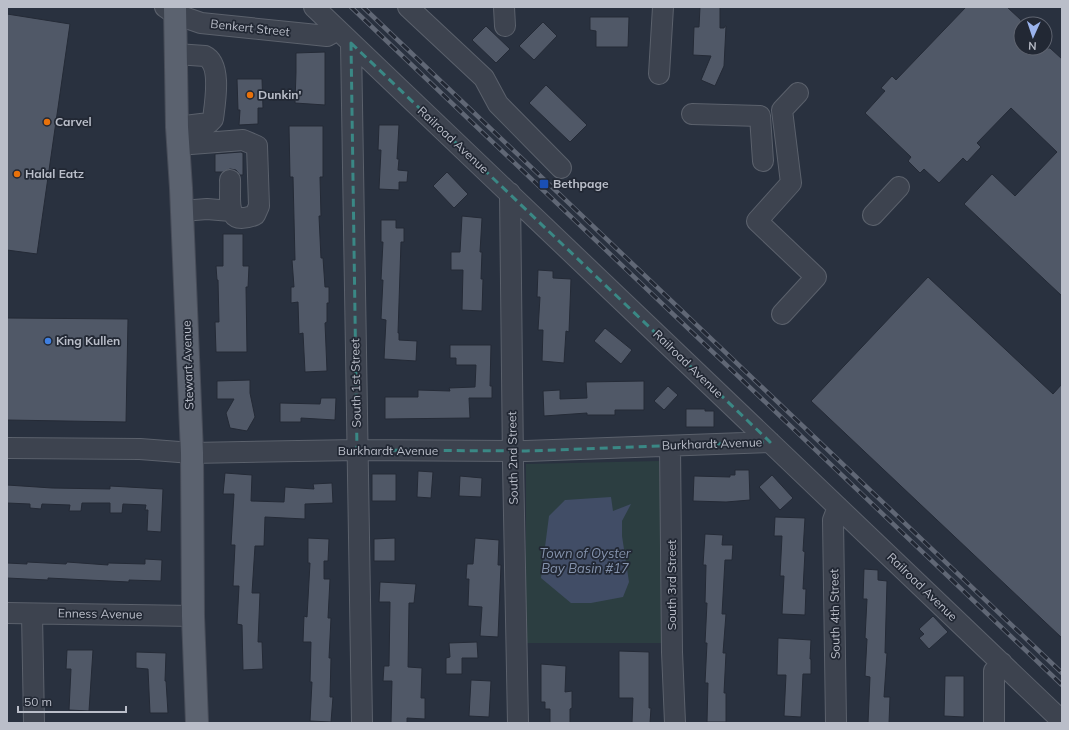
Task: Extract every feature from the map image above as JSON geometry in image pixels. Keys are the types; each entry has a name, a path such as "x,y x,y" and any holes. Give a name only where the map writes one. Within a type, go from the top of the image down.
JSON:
{"main road":[{"name":"Stewart Avenue","path":"172,10 176,54 178,136 192,454 197,723"}],"street":[{"name":"Railroad Avenue","path":"314,7 1062,721"},
{"path":"408,7 484,78 498,104 561,168"},
{"path":"659,74 663,7"},
{"name":"Benkert Street","path":"172,10 201,23 345,37"},
{"name":"South 1st Street","path":"345,37 357,450 362,723"},
{"path":"176,54 208,57 214,67 216,80 214,119 212,122 178,136"},
{"path":"782,314 816,277 757,221 792,183 782,110 798,93"},
{"path":"692,114 760,116 763,160"},
{"path":"178,136 211,142 243,140 256,146 259,206 255,215 244,219 235,217 231,211 230,180"},
{"path":"873,215 899,187"},
{"name":"South 2nd Street","path":"510,193 518,723"},
{"path":"182,211 207,209 231,211"},
{"name":"Burkhardt Avenue","path":"7,448 140,449 192,454 357,450 513,452 770,442"},
{"name":"South 3rd Street","path":"670,446 672,652 675,723"},
{"name":"South 4th Street","path":"836,723 833,520 838,507"},
{"name":"Enness Avenue","path":"7,613 194,616"},
{"path":"32,614 34,723"},
{"path":"994,723 994,671 1002,663"}],"highlighted area":[{"path":"351,43 770,442 526,451 357,450"}],"shaded area":[{"path":"659,461 666,643 526,643 526,464"}],"water":[{"name":"Town of Oyster Bay Basin #17","path":"611,497 613,511 631,504 622,521 622,536 629,582 623,597 591,603 571,603 541,578 549,516 565,500"}],"building":[{"path":"700,7 720,7 720,28 724,28 726,26 724,66 715,86 701,80 711,56 693,55 694,27 699,27"},
{"path":"966,7 1007,7 1017,16 1013,16 1013,56 1053,56 1053,51 1062,59 1062,296 964,204 992,174 1015,196 1057,152 1011,108 977,143 981,147 967,162 963,158 939,183 924,169 920,173 908,161 911,157 865,113 885,91 881,88 892,76 896,80"},
{"path":"7,14 70,24 37,254 7,250"},
{"path":"590,17 629,17 628,47 596,47 596,31 590,30"},
{"path":"543,22 557,36 534,60 519,46"},
{"path":"486,26 510,49 496,63 472,40"},
{"path":"325,52 325,105 295,103 296,53"},
{"name":"Dunkin'","path":"237,79 262,79 263,108 258,108 258,124 239,125 240,110 238,110"},
{"path":"546,85 587,125 570,142 529,103"},
{"path":"379,125 399,125 397,159 399,159 398,170 408,171 407,182 399,182 399,190 379,189 381,150 378,150"},
{"path":"289,126 323,126 323,177 320,177 321,216 319,216 321,258 323,258 325,287 329,287 327,322 325,323 327,371 305,372 303,333 299,334 298,302 291,303 291,287 294,287 292,260 295,260 293,177 290,177"},
{"path":"243,153 243,175 240,175 236,170 230,169 223,172 215,172 215,154"},
{"path":"447,172 468,194 454,208 433,186"},
{"path":"462,216 482,218 480,252 482,252 481,279 483,279 482,311 462,310 463,270 451,270 451,252 460,252"},
{"path":"381,220 396,220 396,228 404,228 404,242 401,242 398,333 399,340 417,341 416,361 384,359 386,320 381,319 383,242 381,242"},
{"path":"223,234 243,234 243,266 249,266 248,287 246,287 247,352 216,352 215,322 219,322 218,280 216,266 223,266"},
{"path":"538,270 553,271 553,278 571,279 569,332 566,331 564,363 542,361 543,330 538,330 540,297 537,297"},
{"path":"928,277 1053,394 1062,384 1062,638 811,401"},
{"path":"7,318 128,319 126,422 7,420"},
{"path":"605,328 632,350 621,364 594,341"},
{"path":"450,345 491,345 490,386 492,386 492,398 469,398 470,418 385,419 385,397 418,397 418,390 450,391 449,388 475,387 476,365 456,365 456,358 450,358"},
{"path":"250,380 250,393 255,417 247,431 230,428 226,413 234,399 217,399 217,381"},
{"path":"644,381 644,410 615,410 615,415 587,415 587,413 544,416 543,391 560,390 560,399 587,398 586,382"},
{"path":"668,386 678,395 664,410 654,401"},
{"path":"321,398 336,398 335,420 301,418 301,422 280,422 280,403 320,404"},
{"path":"686,409 705,409 705,411 714,411 714,427 686,427"},
{"path":"735,470 749,470 750,500 726,502 693,501 694,476 730,477 730,475 735,475"},
{"path":"418,471 433,472 431,498 417,497"},
{"path":"225,473 252,475 251,501 284,502 285,487 314,489 313,484 332,483 333,503 305,504 305,519 265,517 264,546 255,546 252,593 260,593 258,642 262,642 263,669 243,670 242,625 237,624 239,586 233,586 235,545 231,545 234,494 223,494"},
{"path":"372,474 396,474 396,501 372,501"},
{"path":"772,475 793,498 780,510 759,487"},
{"path":"460,476 482,478 481,497 459,496"},
{"path":"7,485 52,488 110,489 110,486 163,489 161,532 147,531 148,510 145,510 146,505 123,504 122,513 110,513 110,503 82,503 81,511 69,511 70,505 42,504 41,509 30,508 30,504 7,503"},
{"path":"775,517 805,518 803,589 806,589 805,615 782,614 784,576 780,576 782,536 774,536"},
{"path":"705,534 723,535 722,545 733,545 732,560 725,560 722,614 726,614 723,653 726,653 724,693 726,693 726,722 707,722 708,683 705,683 707,643 705,643 707,603 705,603 706,565 703,565"},
{"path":"308,538 329,539 328,561 324,561 324,579 330,579 328,618 331,618 329,658 331,658 330,697 333,697 331,722 310,721 312,682 310,682 311,642 303,642 304,616 307,617 310,563 308,563"},
{"path":"395,538 395,561 374,561 374,539"},
{"path":"475,538 499,540 498,565 501,565 498,637 480,636 482,607 468,606 469,579 466,579 467,564 473,564"},
{"path":"145,559 162,560 161,581 129,580 129,582 48,578 48,580 7,578 7,563 27,564 27,562 66,564 67,562 108,565 108,563 145,564"},
{"path":"864,569 878,570 878,580 887,581 885,653 887,653 884,697 890,697 889,723 868,723 870,677 865,676 867,599 863,599"},
{"path":"380,582 416,584 414,603 409,603 408,667 422,668 421,698 425,698 425,719 407,718 407,723 391,723 392,681 383,681 384,666 389,666 390,602 379,602"},
{"path":"933,616 948,632 929,649 919,638 924,634 919,629"},
{"path":"778,638 811,640 811,674 803,674 801,717 784,716 786,675 777,675"},
{"path":"477,642 478,658 462,658 462,674 446,674 446,658 450,657 449,643"},
{"path":"67,650 93,650 89,711 69,710 71,669 66,669"},
{"path":"619,651 649,652 649,708 651,708 650,723 632,723 633,698 619,698"},
{"path":"136,652 166,653 165,681 168,713 150,713 148,669 136,668"},
{"path":"541,664 566,666 565,692 572,691 570,723 550,723 550,709 545,709 545,702 541,702"},
{"path":"945,676 964,676 964,717 944,716"},
{"path":"471,680 491,681 489,717 469,716"}],"railway":[{"path":"351,7 1062,685"},
{"path":"363,7 1062,673"}],"place":[{"name":"Dunkin'","path":"250,95"},
{"name":"Carvel","path":"47,122"},
{"name":"Halal Eatz","path":"17,174"},
{"name":"Bethpage","path":"544,184"},
{"name":"King Kullen","path":"48,341"}]}
